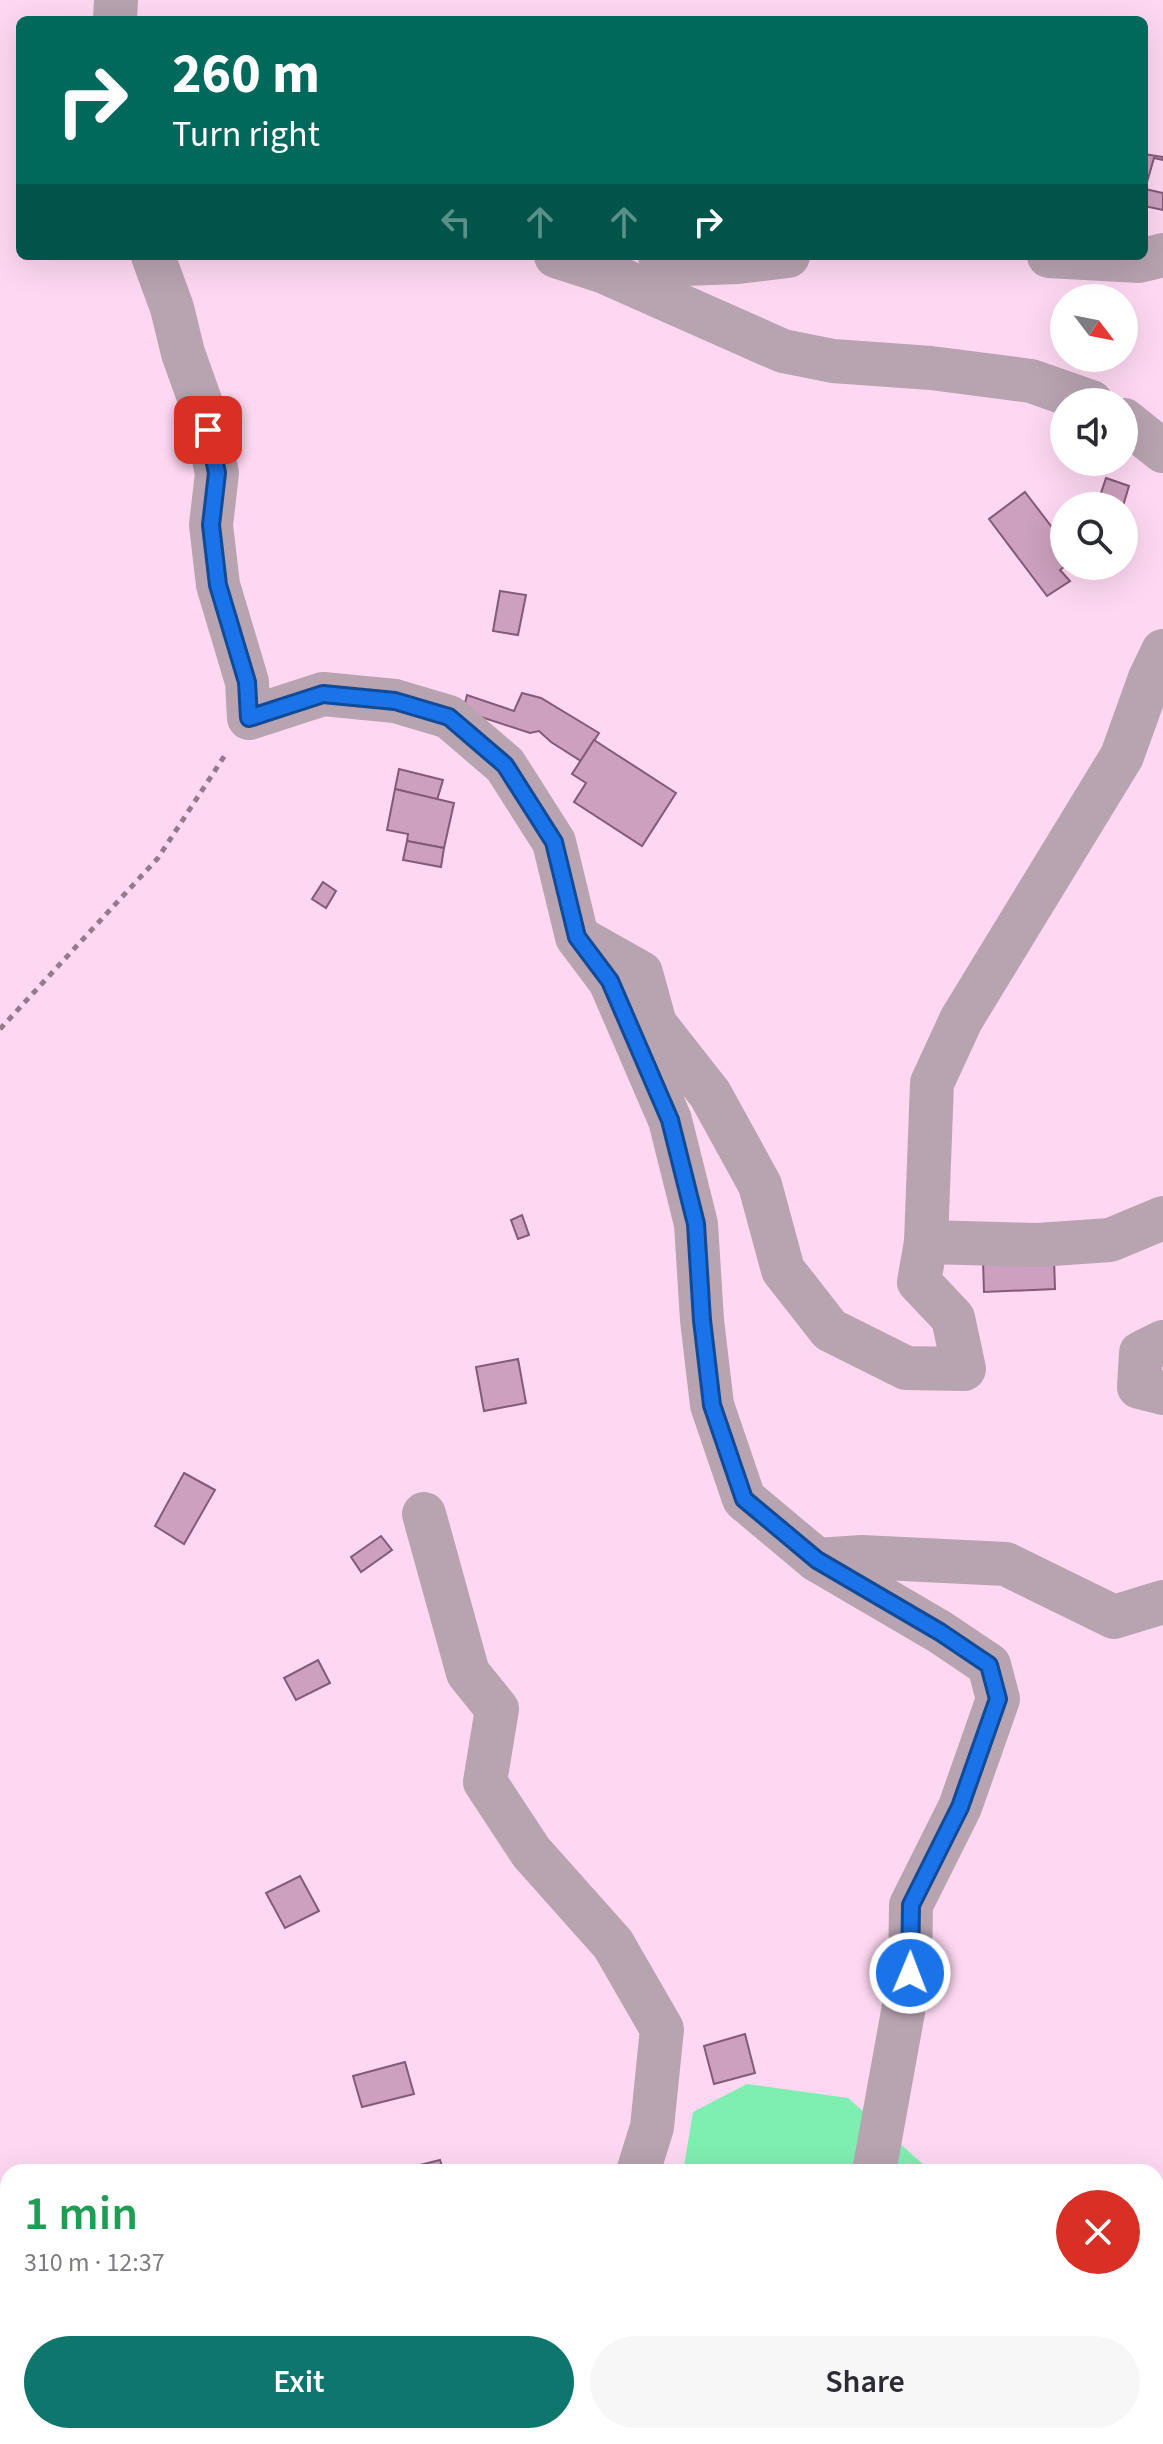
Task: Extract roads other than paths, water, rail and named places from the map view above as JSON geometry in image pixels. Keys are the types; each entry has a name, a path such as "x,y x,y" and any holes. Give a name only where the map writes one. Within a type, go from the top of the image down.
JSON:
{"street":[{"path":"154,260 203,409 217,473 211,525 216,570 247,682 249,718 323,694 395,701 449,717 505,765 554,842 577,937 610,981 670,1120 696,1224 702,1320 712,1405 744,1499 817,1560 940,1632 989,1665 998,1699 960,1807 911,1905 910,1973 875,2164"},
{"path":"568,260 602,271 783,351 833,361 931,368 1031,381 1051,388"},
{"path":"672,260 685,264 755,260"},
{"path":"1121,260 1143,260"},
{"path":"1138,431 1163,451"},
{"path":"577,937 641,973 655,1024 710,1094 760,1185 783,1270 830,1330 906,1368 964,1369 953,1318 919,1282 926,1242 932,1083 961,1020 1122,756 1163,651"},
{"path":"926,1242 1038,1245 1110,1240 1163,1218"},
{"path":"1163,1342 1141,1353 1139,1387 1163,1393"},
{"path":"424,1514 468,1673 497,1709 485,1782 531,1852 613,1944 662,2029 652,2127 640,2164"},
{"path":"817,1560 862,1557 1006,1564 1114,1617 1163,1602"}]}
